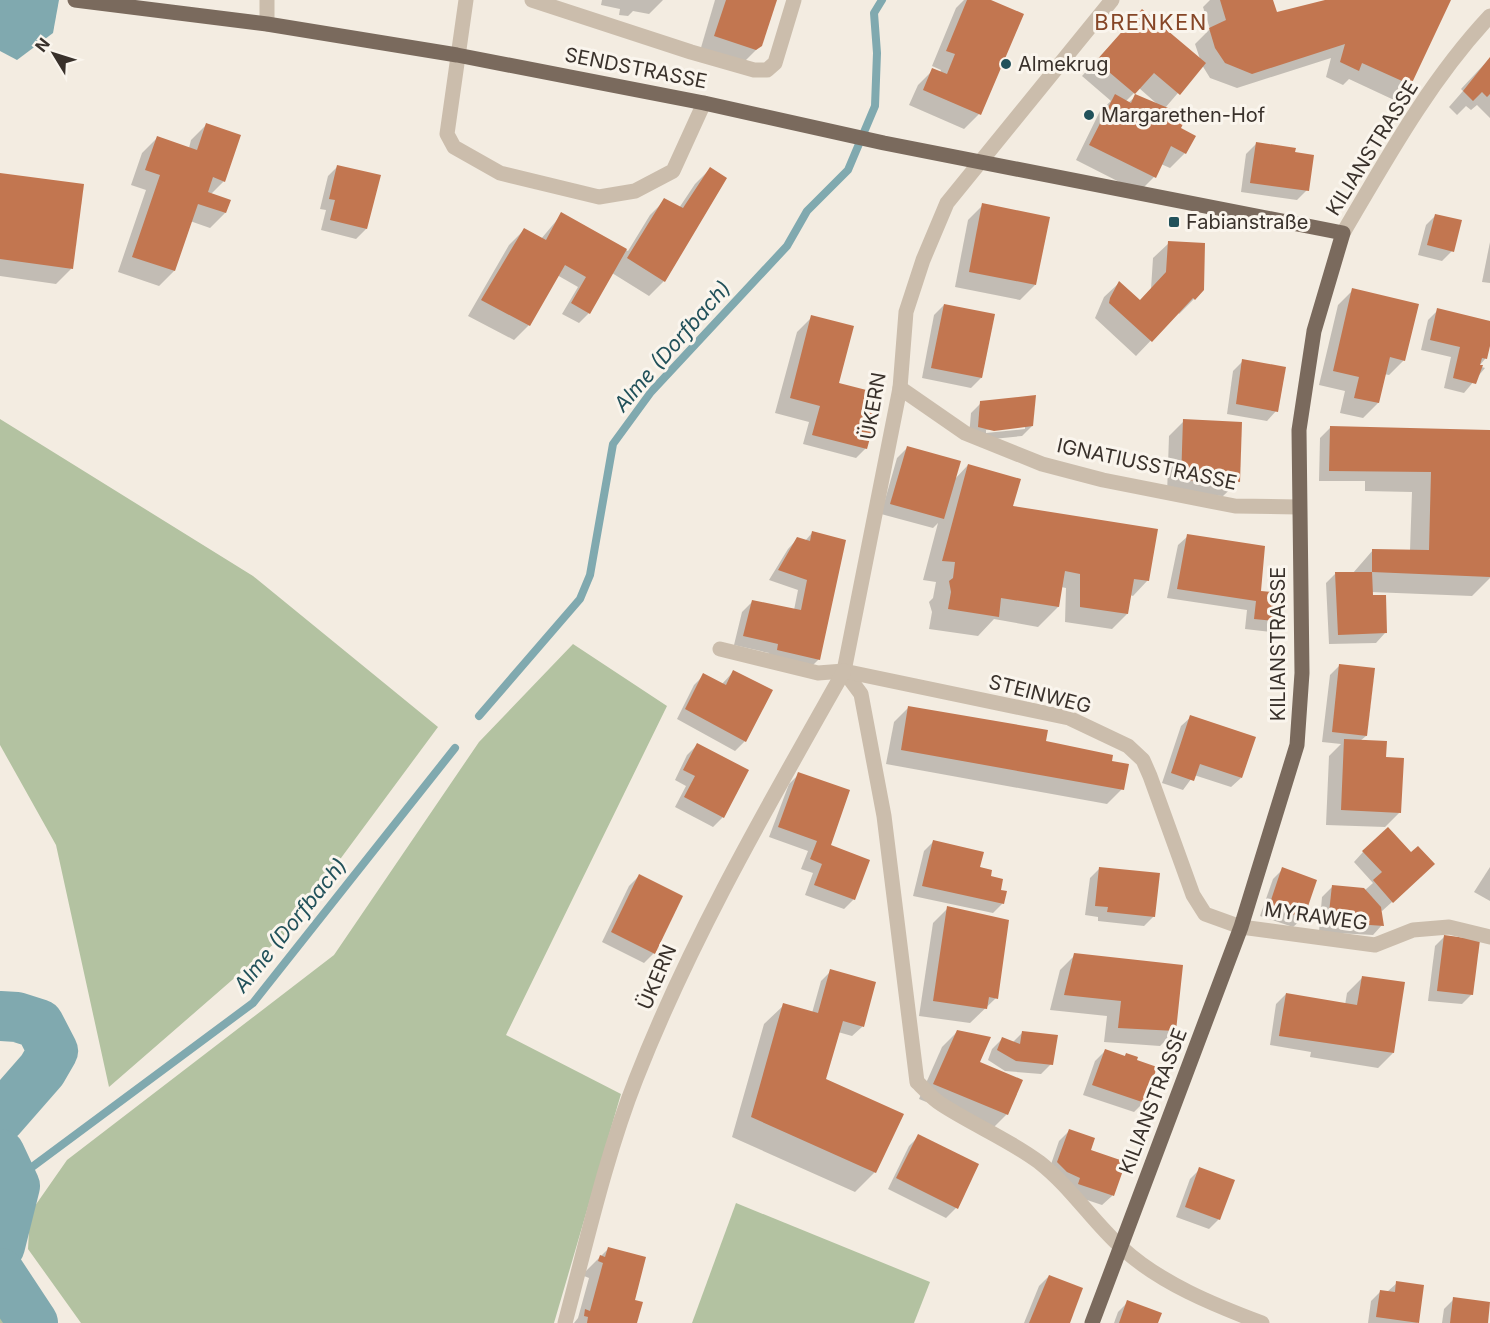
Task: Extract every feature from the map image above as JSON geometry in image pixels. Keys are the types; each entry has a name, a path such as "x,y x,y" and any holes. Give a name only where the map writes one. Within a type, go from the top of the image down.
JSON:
{"main road":[{"name":"SENDSTRASSE","path":"75,0 267,24 457,55 704,103 979,162"},
{"path":"979,162 1343,233"},
{"name":"KILIANSTRASSE","path":"1092,1323 1241,927 1297,745 1302,673 1298,507 1299,430 1314,331 1343,233"}],"street":[{"path":"267,0 267,24"},
{"path":"466,0 447,134 454,147 500,173 599,197 635,191 673,171 704,103"},
{"path":"532,0 754,70 767,70 775,63 794,0"},
{"path":"979,162 1112,0"},
{"name":"KILIANSTRASSE","path":"1343,233 1403,131 1448,67 1490,16"},
{"name":"ÜKERN","path":"565,1323 597,1204 635,1081 693,945 757,825 844,671 900,388 906,312 922,260 947,203 979,162"},
{"name":"IGNATIUSSTRASSE","path":"900,388 966,433 1042,464 1102,480 1235,506 1298,507"},
{"name":"STEINWEG","path":"720,649 818,674 844,671 1069,718 1128,746 1143,760 1193,895 1205,915 1241,927"},
{"path":"844,671 861,694 884,816 917,1082 939,1104 1013,1143 1041,1164 1120,1247 1149,1270 1218,1306 1262,1323"},
{"name":"MYRAWEG","path":"1241,927 1375,945 1413,930 1449,927 1490,937"}],"green space":[{"path":"0,419 253,576 438,727 284,935 109,1087 56,845 0,745"},
{"path":"573,644 667,706 506,1035 621,1094 554,1323 81,1323 28,1249 30,1213 67,1160 334,955 479,742"},
{"path":"736,1203 930,1282 914,1323 692,1323"},
{"path":"0,1296 17,1323 0,1323"}],"water":[{"path":"0,0 59,0 53,33 17,60 0,51"}],"building":[{"path":"726,0 777,0 762,46 756,50 714,36"},
{"path":"967,0 991,0 1024,14 981,115 923,90 932,68 947,74 955,54 946,51"},
{"path":"1220,0 1273,0 1277,12 1325,0 1451,0 1411,85 1362,63 1359,71 1340,62 1345,44 1252,74 1225,63 1215,48 1209,28 1226,20"},
{"path":"1142,9 1206,63 1180,95 1154,73 1135,94 1096,61"},
{"path":"1490,57 1490,94 1487,97 1482,92 1473,101 1463,91"},
{"path":"1115,94 1131,103 1135,94 1187,116 1181,128 1196,136 1186,154 1171,146 1156,178 1089,145"},
{"path":"206,123 241,135 225,182 213,177 208,192 231,200 226,213 198,204 175,271 132,257 160,175 145,170 157,136 197,150"},
{"path":"1256,142 1296,148 1295,152 1314,155 1309,191 1250,183"},
{"path":"337,165 381,175 367,229 330,220 335,200 329,199"},
{"path":"710,167 727,178 665,282 627,258 664,198 683,208"},
{"path":"0,173 84,184 73,269 0,259"},
{"path":"982,203 1050,217 1036,285 969,272"},
{"path":"561,212 627,249 590,314 571,303 586,277 565,265 530,326 481,300 524,228 546,240"},
{"path":"1435,214 1462,220 1454,252 1427,245"},
{"path":"1168,241 1205,243 1204,290 1195,300 1193,298 1152,342 1109,303 1119,281 1140,300 1166,272"},
{"path":"1352,288 1419,304 1405,361 1390,357 1379,403 1354,398 1359,377 1333,371"},
{"path":"944,304 995,314 982,378 931,368"},
{"path":"1437,308 1490,321 1490,346 1487,359 1482,358 1480,365 1483,365 1476,384 1453,378 1460,347 1430,340"},
{"path":"811,315 854,326 839,383 882,394 867,449 812,435 820,406 790,398"},
{"path":"1242,359 1286,367 1278,412 1236,404"},
{"path":"1036,395 1033,426 994,431 978,427 980,401"},
{"path":"1183,419 1242,422 1240,482 1181,480"},
{"path":"1330,426 1490,430 1490,577 1372,572 1372,549 1429,550 1431,472 1329,471"},
{"path":"907,446 961,461 944,519 890,504"},
{"path":"968,464 1021,479 1013,506 1158,529 1149,581 1134,579 1128,614 1080,607 1080,574 1065,571 1059,607 1001,598 999,617 948,609 951,592 949,581 953,578 955,562 942,561"},
{"path":"812,531 846,540 820,660 777,650 778,644 743,636 752,600 801,610 807,580 778,570 797,537 810,541"},
{"path":"1187,534 1265,546 1261,591 1281,593 1283,622 1254,619 1256,601 1177,589"},
{"path":"1335,572 1372,572 1373,595 1386,595 1387,633 1338,635"},
{"path":"1339,664 1375,668 1367,736 1332,732"},
{"path":"733,670 773,690 746,742 685,709 703,673 726,685"},
{"path":"908,706 1048,730 1046,741 1113,755 1112,761 1129,764 1124,790 901,750"},
{"path":"1190,715 1256,737 1242,778 1200,764 1194,781 1171,773"},
{"path":"1344,739 1387,741 1386,757 1404,758 1401,813 1341,810"},
{"path":"697,743 749,770 724,818 684,797 695,776 683,770"},
{"path":"798,772 850,790 831,845 870,860 855,900 814,885 822,864 810,859 817,841 778,827"},
{"path":"1388,827 1411,852 1418,846 1435,864 1393,903 1373,880 1382,872 1362,851"},
{"path":"933,840 984,852 980,867 992,870 991,876 1003,879 1001,890 1007,891 1004,904 922,886"},
{"path":"1099,867 1160,873 1155,917 1107,912 1108,907 1095,906"},
{"path":"1282,867 1317,880 1304,918 1269,906"},
{"path":"639,874 683,896 655,954 611,932"},
{"path":"1332,885 1364,888 1381,907 1384,926 1328,922"},
{"path":"947,906 1009,920 998,999 989,997 987,1009 933,1001"},
{"path":"1444,935 1480,940 1473,995 1437,991"},
{"path":"1074,953 1183,965 1176,1031 1118,1028 1121,1001 1064,995"},
{"path":"830,969 876,982 864,1027 843,1021 826,1079 904,1114 876,1173 751,1117 783,1003 818,1013"},
{"path":"1362,976 1405,982 1394,1053 1279,1036 1286,993 1357,1005"},
{"path":"957,1030 991,1037 980,1062 1023,1080 1008,1115 933,1084"},
{"path":"1022,1031 1058,1035 1053,1065 1016,1061 997,1050 1002,1037 1020,1044"},
{"path":"1105,1049 1125,1056 1126,1053 1138,1057 1137,1060 1157,1067 1145,1103 1092,1085"},
{"path":"1069,1129 1095,1138 1091,1150 1126,1162 1114,1196 1078,1184 1080,1178 1067,1172 1057,1162"},
{"path":"918,1134 979,1164 958,1209 896,1178"},
{"path":"1199,1167 1235,1180 1220,1220 1185,1207"},
{"path":"608,1247 646,1257 635,1300 643,1302 637,1323 587,1323 588,1317 584,1316 585,1309 590,1311 603,1263 598,1261 600,1255 605,1257"},
{"path":"1049,1275 1083,1288 1070,1323 1029,1323"},
{"path":"1396,1281 1424,1285 1419,1323 1376,1317 1380,1290 1395,1292"},
{"path":"1453,1297 1490,1302 1488,1323 1450,1323"},
{"path":"1127,1300 1162,1313 1158,1323 1119,1323"}],"waterway":[{"name":"Alme (Dorfbach)","path":"479,716 580,599 590,575 613,444 651,392 787,246 807,211 848,170 875,106 877,53 874,13 882,0"},
{"name":"Alme (Dorfbach)","path":"15,1186 28,1170 253,1003 455,748"},
{"path":"0,1016 17,1017 39,1024 53,1051 42,1070 0,1118"},
{"path":"0,1154 15,1186 0,1246"},
{"path":"0,1273 33,1323"}],"place":[{"name":"Almekrug","path":"1006,64"},
{"name":"Margarethen-Hof","path":"1089,115"},
{"name":"Fabianstraße","path":"1174,222"}],"district":[{"name":"BRENKEN","path":"1151,22"}]}
